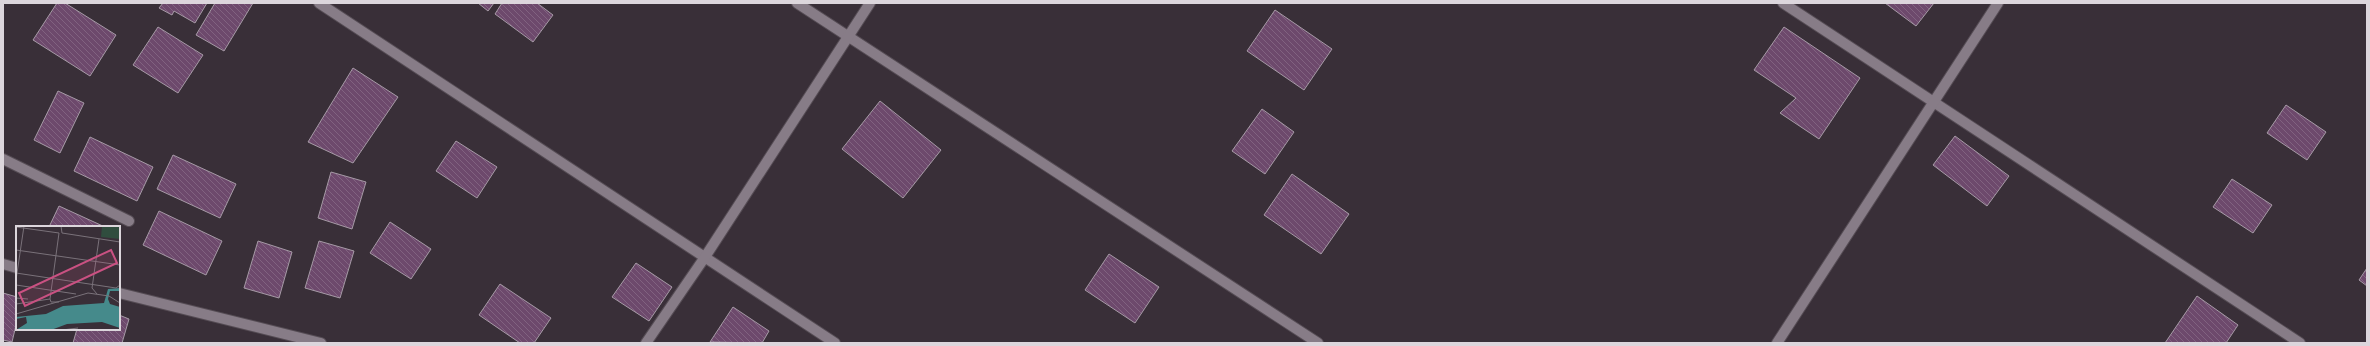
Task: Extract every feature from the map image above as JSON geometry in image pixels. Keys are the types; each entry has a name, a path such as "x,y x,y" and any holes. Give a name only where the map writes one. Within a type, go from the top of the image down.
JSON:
{"street":[{"path":"319,3 835,343"},
{"path":"797,3 1318,343"},
{"path":"646,343 705,257 870,3"},
{"path":"1783,3 2300,343"},
{"path":"1777,343 1998,3"},
{"path":"3,159 129,221"},
{"path":"3,264 16,268"},
{"path":"120,293 321,343"}],"building":[{"path":"57,3 65,3 116,35 90,76 33,40"},
{"path":"163,3 207,3 195,23 174,11 172,15 159,8"},
{"path":"215,3 253,3 224,51 196,35"},
{"path":"478,3 494,3 488,11"},
{"path":"502,3 537,3 553,15 533,42 495,14"},
{"path":"1885,3 1934,3 1916,26"},
{"path":"1275,10 1332,49 1304,90 1247,51"},
{"path":"158,27 203,55 178,93 133,65"},
{"path":"1784,27 1860,78 1819,139 1780,113 1796,98 1754,70"},
{"path":"353,68 398,97 353,163 308,142"},
{"path":"58,91 84,103 60,153 34,140"},
{"path":"880,101 941,150 903,198 842,149"},
{"path":"2286,105 2326,132 2307,160 2267,133"},
{"path":"1262,109 1294,132 1265,174 1232,151"},
{"path":"1955,136 2009,176 1987,206 1933,165"},
{"path":"90,137 153,167 137,201 74,171"},
{"path":"456,141 497,167 477,198 436,171"},
{"path":"173,155 236,184 220,218 157,189"},
{"path":"331,172 366,182 352,229 318,218"},
{"path":"1292,174 1349,214 1321,254 1264,215"},
{"path":"2232,179 2272,205 2253,233 2213,207"},
{"path":"59,206 103,226 49,226"},
{"path":"159,211 222,241 206,275 143,245"},
{"path":"390,222 431,249 411,279 370,253"},
{"path":"258,241 292,252 279,298 244,288"},
{"path":"319,241 354,251 340,298 305,288"},
{"path":"1109,254 1159,287 1135,323 1085,290"},
{"path":"636,263 672,287 649,321 612,297"},
{"path":"2367,268 2367,286 2359,280"},
{"path":"500,284 551,318 534,343 520,343 479,315"},
{"path":"3,293 16,297 16,325 12,342 3,340"},
{"path":"2197,296 2238,325 2226,343 2165,343"},
{"path":"733,307 769,331 762,343 710,342"},
{"path":"120,315 129,319 122,343 73,343 77,330 120,330"}]}
